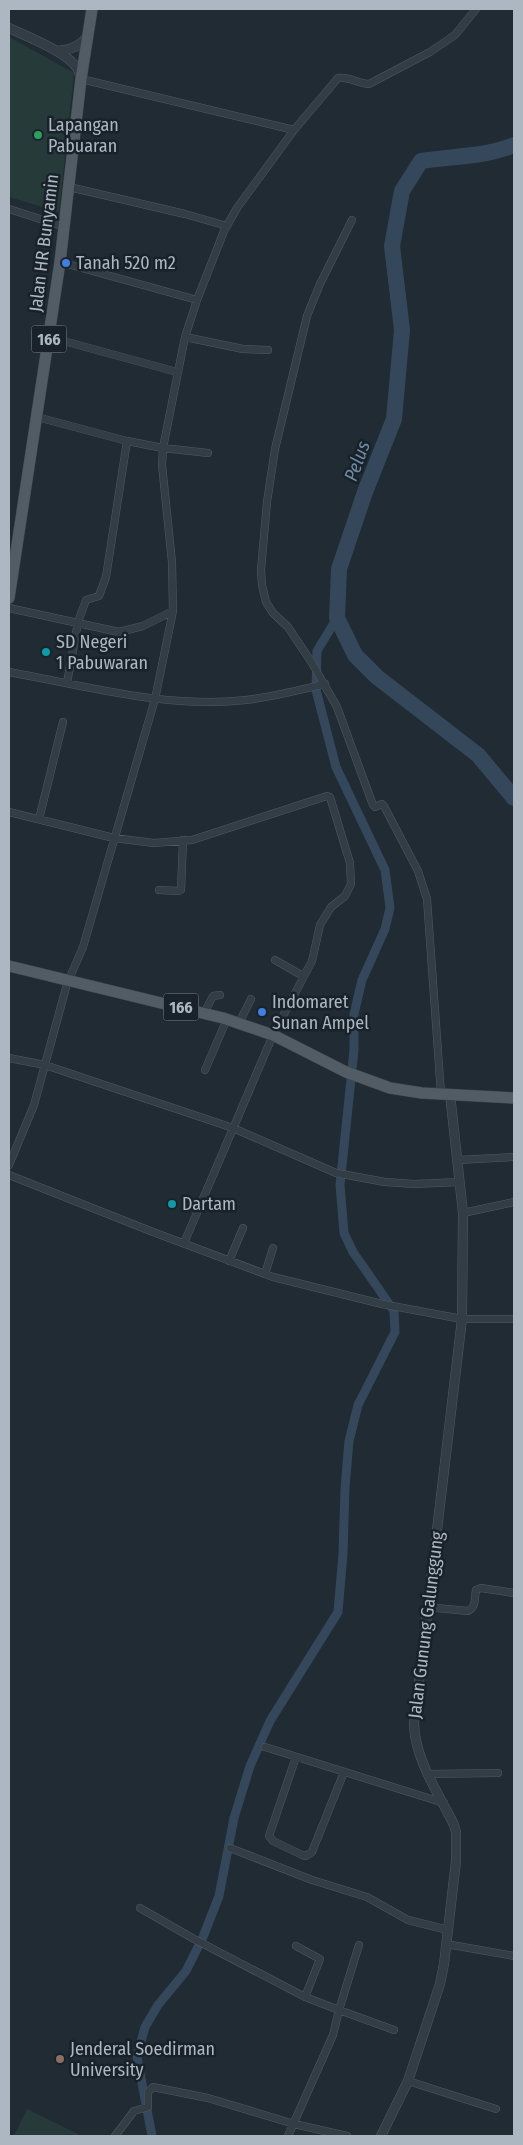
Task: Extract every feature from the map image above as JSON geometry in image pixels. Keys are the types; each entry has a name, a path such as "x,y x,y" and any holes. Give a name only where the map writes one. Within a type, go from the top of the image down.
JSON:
{"main road":[{"name":"166","path":"81,79 92,9"},
{"name":"Jalan HR Bunyamin","path":"9,598 65,227 81,79"},
{"name":"166","path":"9,966 227,1019 273,1035 346,1072 390,1088 514,1098"}],"street":[{"path":"9,1165 34,1105 68,981 83,947 155,699 173,611 172,562 162,465 163,448 185,337 197,300 227,226 237,208 294,130 338,78 348,78 363,84 369,84 430,52 455,35 476,9"},
{"path":"9,28 57,51 76,65 80,70 81,79 294,130"},
{"path":"57,51 76,46 87,38 89,31"},
{"path":"69,187 185,214 227,226"},
{"path":"9,209 65,227"},
{"path":"352,220 320,284 307,316 275,449 267,502 261,570 262,585 266,602 288,627 325,684 337,707 373,805 376,807 382,804 384,806 418,871 426,895 446,1094"},
{"path":"60,262 197,300"},
{"path":"49,337 177,372"},
{"path":"185,337 243,349 268,350"},
{"path":"37,417 127,441 163,448 208,453"},
{"path":"67,682 78,622 86,600 99,596 106,577 127,441"},
{"path":"9,608 119,632 143,626 173,611"},
{"path":"9,672 155,699 188,702 246,700 325,684"},
{"path":"39,819 63,722"},
{"path":"9,812 114,838 154,843 192,840 325,796 330,797 350,863 351,884 345,896 331,907 320,925 312,961 273,1035 184,1242"},
{"path":"159,890 179,892 182,890 183,840"},
{"path":"275,960 303,976"},
{"path":"204,1013 213,996 220,996"},
{"path":"239,1023 250,1000"},
{"path":"205,1070 227,1019"},
{"path":"9,1058 45,1065 233,1128 336,1173 414,1184 460,1182"},
{"name":"Jalan Gunung Galunggung","path":"381,2136 408,2081 440,1984 456,1861 456,1832 428,1774 415,1740 414,1724 426,1607 462,1319 463,1214 457,1160 446,1094"},
{"path":"457,1160 514,1157"},
{"path":"9,1175 152,1232 184,1242 265,1274 382,1304 462,1319 514,1319"},
{"path":"463,1214 514,1202"},
{"path":"229,1261 243,1228"},
{"path":"265,1274 273,1248"},
{"path":"426,1607 468,1612 473,1609 476,1590 480,1588 514,1594"},
{"path":"266,1747 444,1804"},
{"path":"296,1757 268,1836 273,1841 302,1855 306,1856 312,1852 344,1772"},
{"path":"428,1774 498,1773"},
{"path":"230,1848 312,1880 367,1897 417,1923 448,1930"},
{"path":"140,1908 206,1946 305,1997 394,2030"},
{"path":"446,1944 514,1956"},
{"path":"288,2136 333,2035 359,1945"},
{"path":"296,1946 320,1958 305,1997"},
{"path":"408,2081 496,2109"},
{"path":"116,2136 129,2116 134,2111 144,2108 148,2092 153,2087 208,2098 294,2124 347,2136"}],"green space":[{"name":"Lapangan Pabuaran","path":"9,37 74,73 59,212 9,197"},
{"path":"27,2109 82,2136 14,2136"}],"waterway":[{"name":"Pelus","path":"514,145 492,152 421,161 402,191 392,246 402,330 394,419 365,492 339,569 337,618 355,655 377,677 478,755 514,798"},
{"path":"152,2136 137,2057 145,2027 158,2005 186,1971 203,1937 219,1896 234,1818 250,1766 270,1721 338,1612 349,1441 358,1405 395,1332 394,1311 353,1252 344,1233 340,1185 354,1050 354,1014 362,980 385,929 390,908 385,870 336,767 316,690 317,651 337,618"}],"place":[{"name":"Lapangan Pabuaran","path":"38,135"},
{"name":"Tanah 520 m2","path":"66,263"},
{"name":"SD Negeri 1 Pabuwaran","path":"46,652"},
{"name":"Indomaret Sunan Ampel","path":"262,1012"},
{"name":"Dartam","path":"172,1204"},
{"name":"Jenderal Soedirman University","path":"60,2059"}]}
